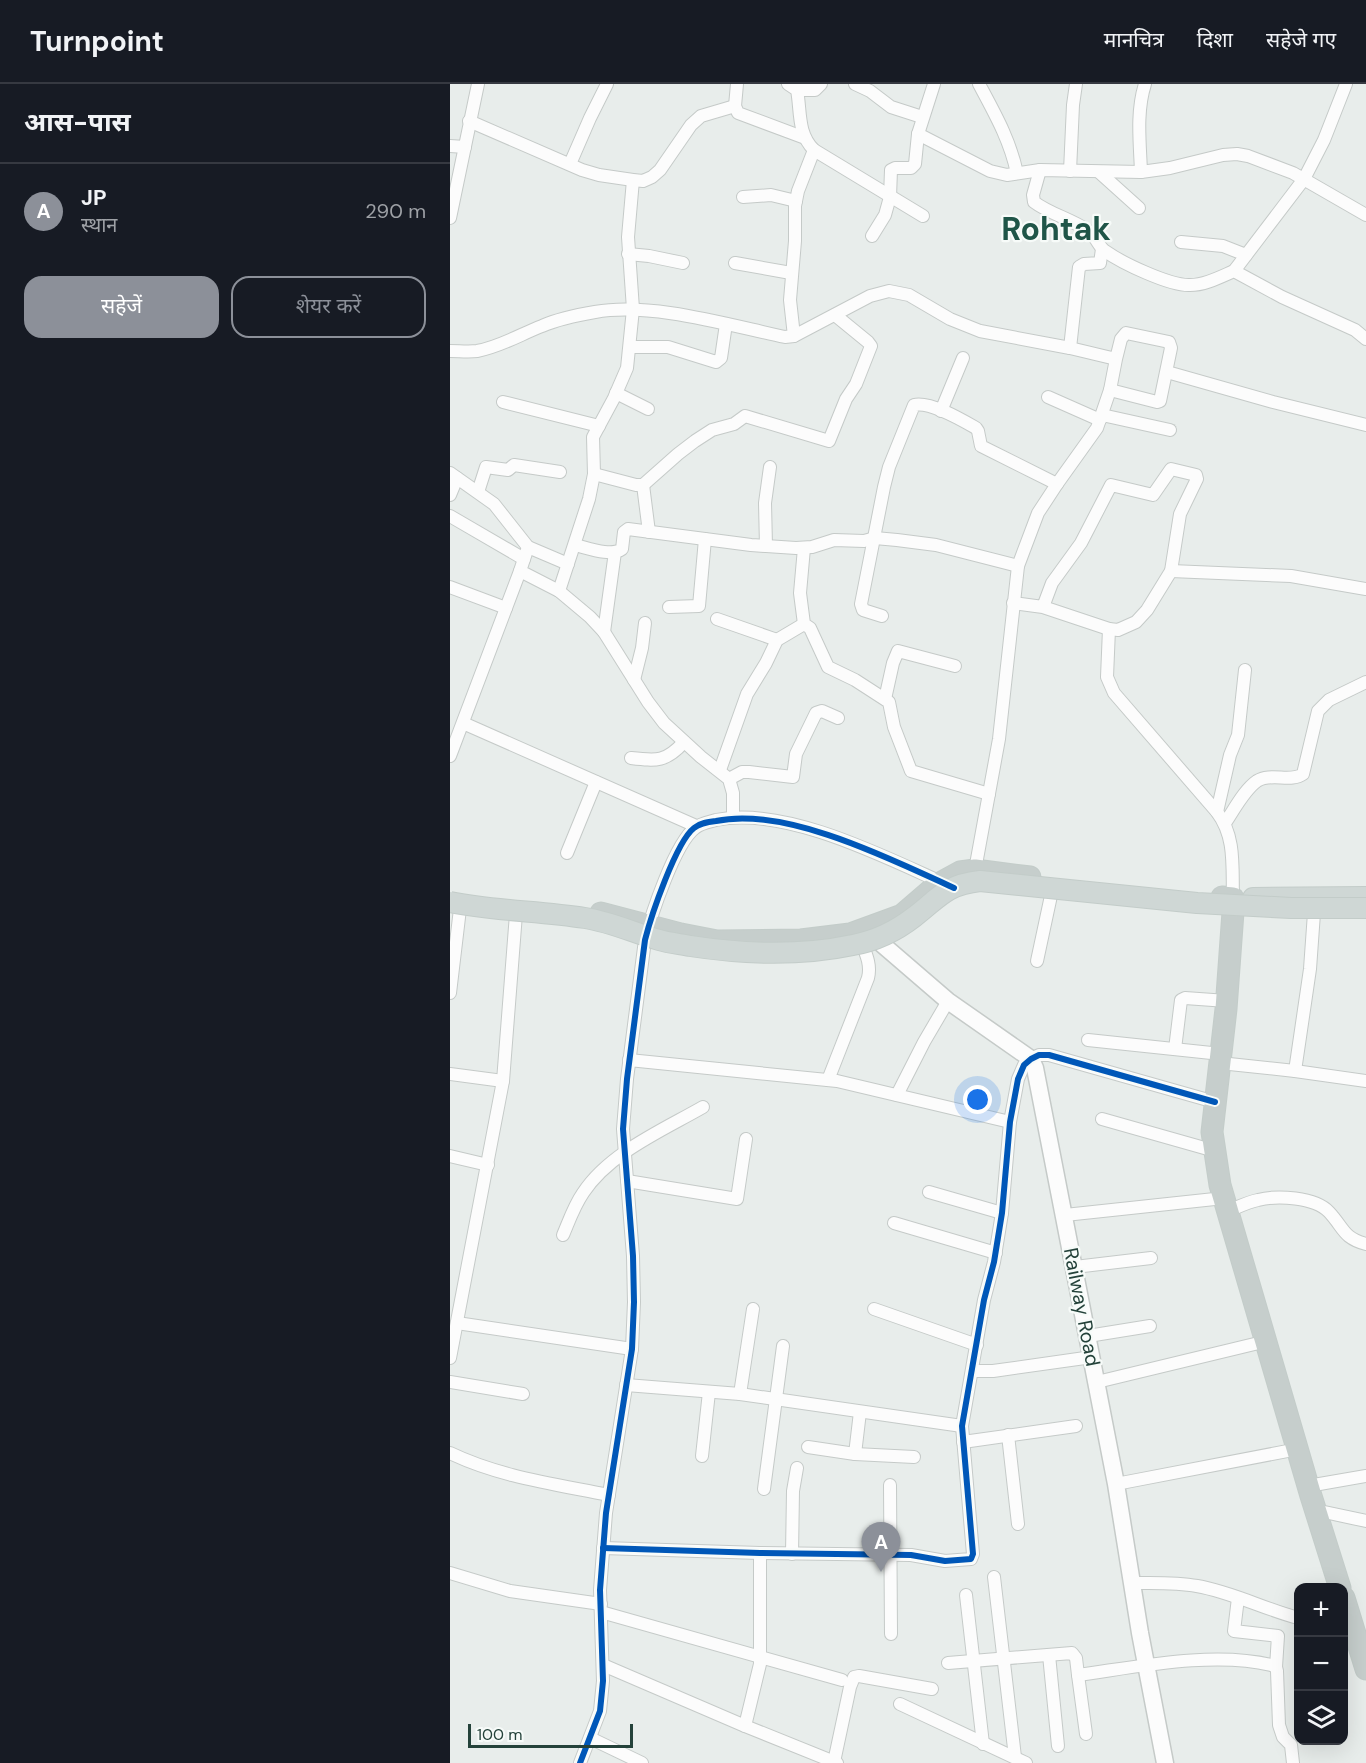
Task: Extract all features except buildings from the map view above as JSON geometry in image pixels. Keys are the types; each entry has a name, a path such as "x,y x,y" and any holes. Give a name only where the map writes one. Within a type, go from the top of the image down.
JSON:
{"highway":[{"path":"982,876 1052,891 1233,905"},
{"path":"453,902 602,927 681,934 717,941 801,940 850,934 868,937 948,885 973,881 982,876 1233,905"},
{"path":"453,902 600,912 646,932"},
{"path":"1233,905 1227,1001 1212,1132 1226,1204 1308,1486 1339,1583"},
{"path":"1348,1618 1366,1668"}],"main road":[{"path":"453,902 509,911 585,918 606,922 660,941 711,949 764,951 816,951 861,944 884,935 915,917 948,889 982,876 1197,903 1366,910"},
{"path":"1233,905 1366,897"},
{"path":"1233,905 1314,913 1366,910"}],"street":[{"path":"451,213 478,84"},
{"path":"570,164 607,84"},
{"path":"737,84 735,106 741,115 805,138"},
{"path":"821,84 815,90 792,87 805,138 814,150 923,216"},
{"path":"855,84 870,91 891,107 922,117"},
{"path":"872,236 885,215 890,197 891,170 914,167 922,117 934,84"},
{"path":"979,84 1005,133 1013,152 1017,173"},
{"path":"1070,171 1073,105 1077,84"},
{"path":"1141,172 1139,113 1144,84"},
{"path":"1040,170 1033,195 1034,201 1086,229 1094,235 1102,249 1119,259 1175,283 1190,285 1206,282 1234,271 1304,179 1324,140 1346,84"},
{"path":"469,122 599,176 644,181 660,170 691,125 701,116 735,106"},
{"path":"918,134 990,171 1006,175 1040,170 1141,172 1237,154 1248,156 1304,179 1366,215"},
{"path":"450,146 465,147"},
{"path":"794,336 790,300 796,201 814,150"},
{"path":"1099,172 1139,208"},
{"path":"559,591 589,499 594,474 593,437 626,372 633,309 628,254 633,180"},
{"path":"743,197 771,195 796,201"},
{"path":"1181,242 1223,246 1246,255"},
{"path":"1070,348 1080,267 1083,264 1100,263 1102,249"},
{"path":"628,254 683,264"},
{"path":"735,263 791,273"},
{"path":"1234,271 1282,297 1355,330 1366,339"},
{"path":"450,351 477,351 495,346 544,325 569,318 596,312 633,309 726,324 785,337 794,336 870,296 889,291 909,295 950,319 980,331 1116,359"},
{"path":"594,474 643,485 695,441 712,430 734,424 743,416 824,441 830,440 871,346 836,315"},
{"path":"630,347 668,347 716,362 721,358 726,324"},
{"path":"982,876 989,794 999,739 1018,566 1038,513 1101,417 1110,390 1121,339 1126,333 1169,342 1171,348 1167,372 1159,402 1110,390"},
{"path":"941,411 963,358"},
{"path":"1167,372 1366,425"},
{"path":"616,393 648,409"},
{"path":"1048,397 1101,417 1170,430"},
{"path":"503,402 599,426"},
{"path":"882,616 861,607 889,466 912,408 916,404 941,411 976,428 981,446 1057,484"},
{"path":"478,492 486,467 508,470 514,465 560,472"},
{"path":"766,546 766,493 770,467"},
{"path":"1013,603 1043,608 1110,629 1119,630 1136,622 1147,610 1171,571 1180,514 1197,477 1173,469 1169,470 1153,495 1111,485 1081,543 1052,583 1043,608"},
{"path":"450,495 453,475 496,506 526,553"},
{"path":"643,485 649,532"},
{"path":"450,516 526,553 568,564"},
{"path":"575,545 615,552 622,549 626,530 766,546 804,548 834,540 864,541 875,538 936,545 1018,566"},
{"path":"669,607 699,606 705,539"},
{"path":"804,548 800,593 804,624 810,628 828,667 885,699 891,706 894,727 910,771 989,794"},
{"path":"604,632 615,552"},
{"path":"450,756 526,553"},
{"path":"520,571 559,591 604,632 653,709 684,742 724,775 733,793 733,817"},
{"path":"1171,571 1291,576 1366,589"},
{"path":"450,587 506,608"},
{"path":"717,619 777,640"},
{"path":"634,680 645,623"},
{"path":"724,775 747,694 777,640 804,624"},
{"path":"1110,629 1107,677 1114,693 1217,812 1230,834 1233,905"},
{"path":"885,699 898,651 955,666"},
{"path":"1217,812 1230,755 1240,728 1245,670"},
{"path":"1225,823 1256,782 1271,777 1299,777 1303,774 1318,711 1329,700 1366,682"},
{"path":"724,775 749,772 792,777 796,754 816,713 822,711 838,718"},
{"path":"462,723 696,826"},
{"path":"631,758 652,761 662,759 669,756 684,742"},
{"path":"567,853 596,782"},
{"path":"580,1763 600,1711 603,1665 601,1608 603,1548 632,1349 633,1256 623,1129 629,1060 646,932 680,846 687,834 696,826 733,817 771,820 822,833 948,885"},
{"path":"1037,961 1052,891"},
{"path":"450,993 453,902"},
{"path":"1295,1071 1310,969 1314,913"},
{"path":"450,1358 503,1082 516,914"},
{"path":"868,937 948,1001 1030,1059"},
{"path":"828,1080 868,978 870,970 868,937"},
{"path":"1175,1049 1181,1000 1185,998 1227,1001"},
{"path":"897,1095 948,1001"},
{"path":"1088,1040 1175,1049 1295,1071 1366,1081"},
{"path":"603,1548 891,1555 918,1556 945,1561 968,1560 972,1557 962,1426 976,1345 996,1253 1010,1122 1018,1079 1024,1065 1039,1055 1050,1055 1215,1102"},
{"name":"Railway Road","path":"1030,1059 1037,1076 1075,1267 1165,1763"},
{"path":"629,1060 828,1080 1010,1122"},
{"path":"450,1074 503,1082"},
{"path":"563,1235 583,1192 625,1152 703,1107"},
{"path":"1102,1119 1215,1151"},
{"path":"627,1181 737,1199 746,1139"},
{"path":"450,1155 488,1166"},
{"path":"929,1192 1002,1213"},
{"path":"1065,1215 1226,1204 1260,1199 1303,1199 1324,1208 1348,1237 1366,1244"},
{"path":"894,1223 996,1253"},
{"path":"1075,1267 1151,1258"},
{"path":"740,1394 753,1309"},
{"path":"874,1309 976,1345"},
{"path":"457,1323 632,1349"},
{"path":"1088,1336 1150,1326"},
{"path":"1096,1382 1267,1341"},
{"path":"764,1488 783,1346"},
{"path":"972,1371 993,1371 1092,1357"},
{"path":"450,1382 523,1394"},
{"path":"626,1385 775,1398 962,1426"},
{"path":"702,1456 709,1392"},
{"path":"855,1454 860,1412"},
{"path":"963,1442 1076,1426"},
{"path":"1008,1436 1018,1524"},
{"path":"808,1448 855,1454 914,1457"},
{"path":"1116,1484 1298,1449"},
{"path":"450,1453 491,1470 609,1495"},
{"path":"792,1554 793,1491 797,1468"},
{"path":"1308,1486 1366,1476"},
{"path":"890,1485 891,1634"},
{"path":"1316,1510 1366,1521"},
{"path":"745,1726 759,1674 760,1553"},
{"path":"450,1573 510,1591 601,1608 842,1680"},
{"path":"994,1577 1003,1660 1020,1760"},
{"path":"1132,1584 1177,1583 1198,1586 1294,1617"},
{"path":"966,1595 983,1744"},
{"path":"1239,1598 1234,1631 1278,1636 1276,1667 1279,1725 1283,1737 1291,1745 1293,1763"},
{"path":"948,1663 1072,1653 1075,1655 1086,1734"},
{"path":"1049,1655 1059,1746"},
{"path":"1078,1675 1209,1660 1263,1663 1276,1667"},
{"path":"603,1665 835,1762 854,1677 932,1689"},
{"path":"900,1704 1020,1760"},
{"path":"590,1738 642,1763"}],"cycle path":[{"path":"580,1763 600,1711 603,1681 600,1590 606,1513 632,1349 633,1256 623,1129 627,1079 645,940 672,863 687,836 696,826 743,818 773,821 837,838 954,888"},
{"path":"603,1548 911,1555 945,1561 971,1559 973,1554 962,1426 1002,1213 1010,1122 1018,1079 1024,1065 1039,1055 1049,1055 1215,1102"}],"place":[{"name":"JP","path":"881,1572"}],"district":[{"name":"Rohtak","path":"1056,229"}]}
